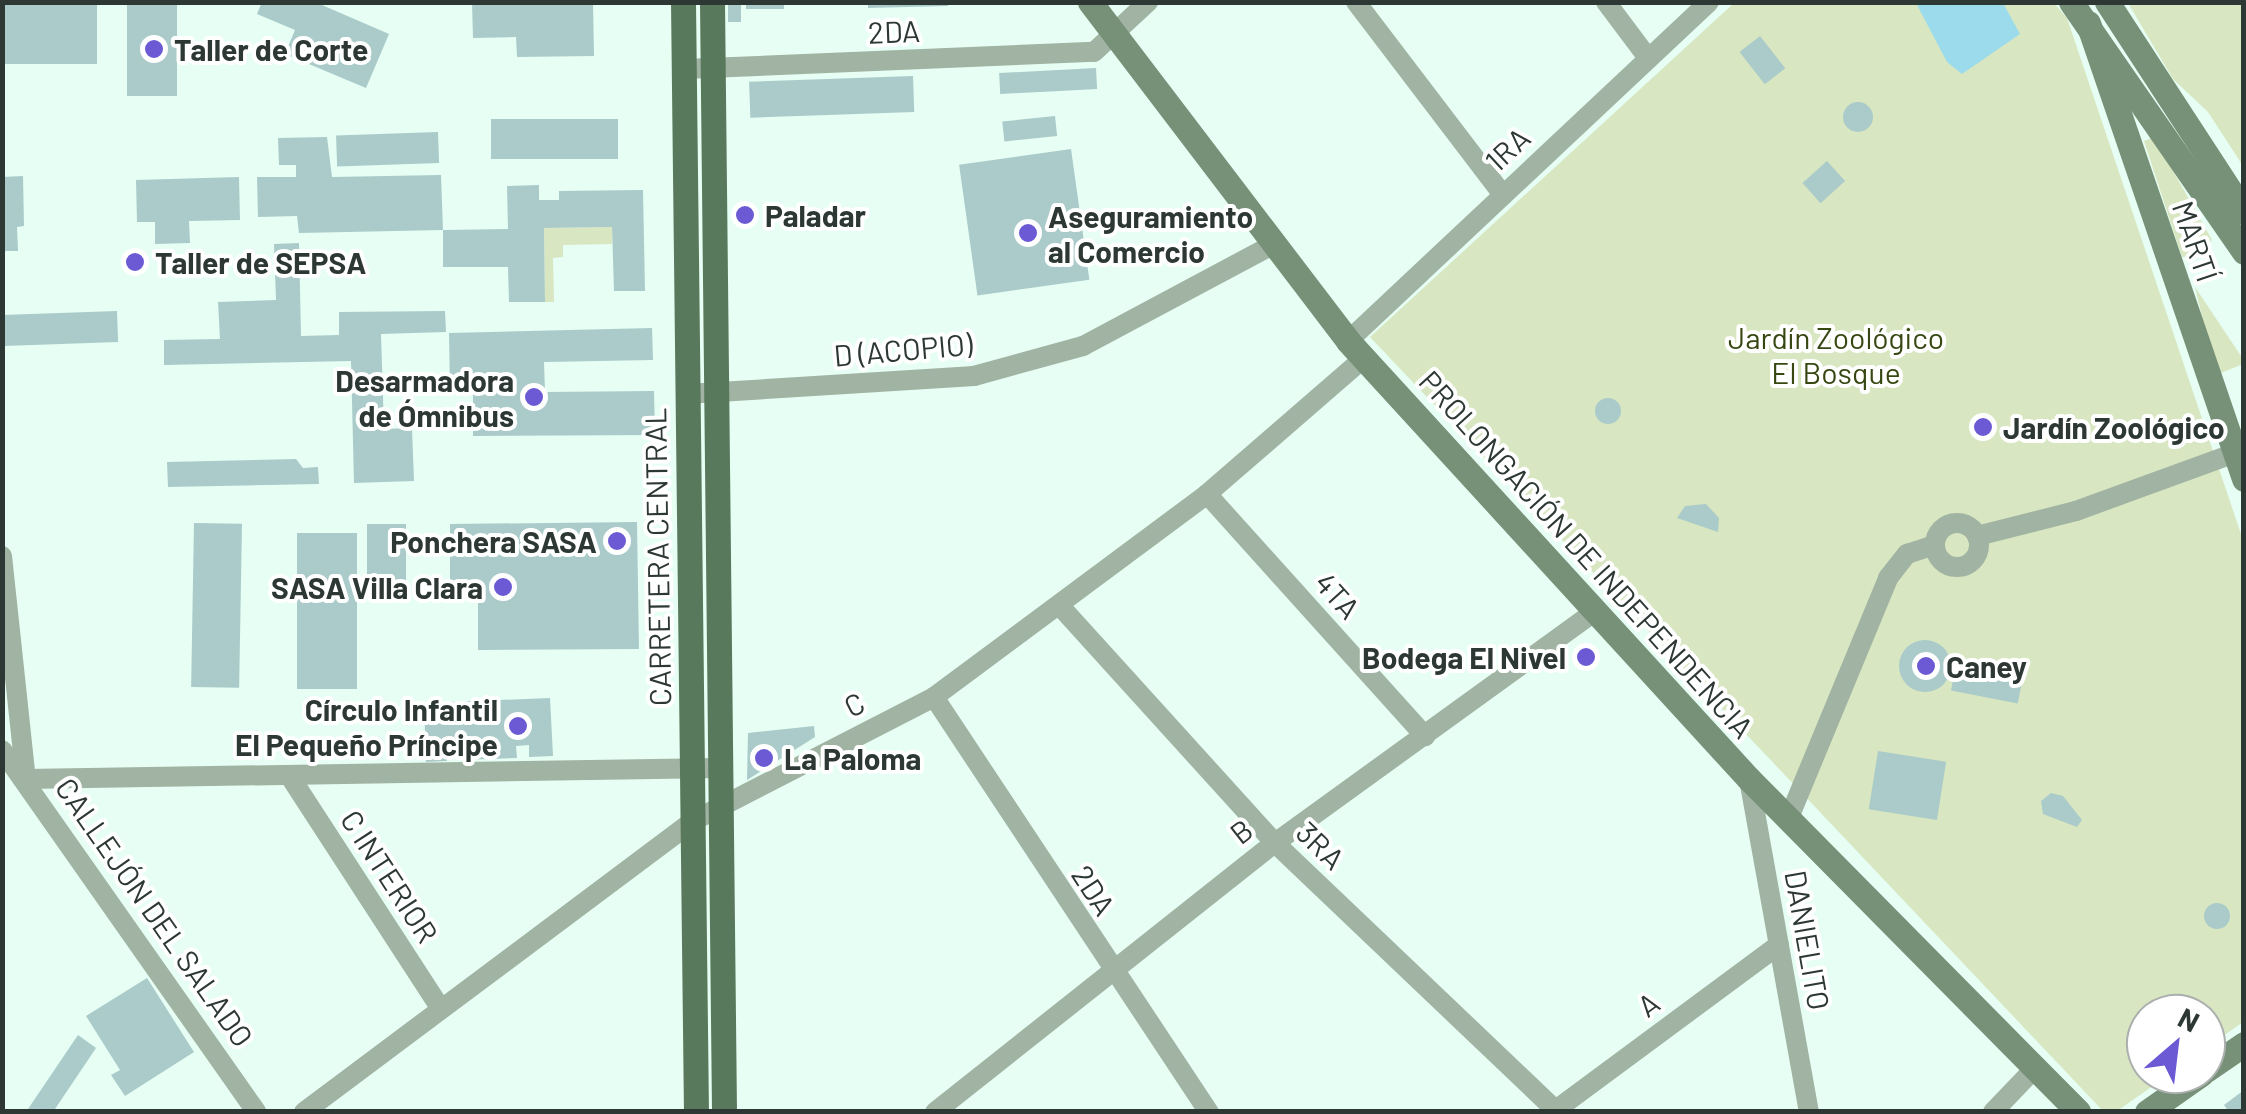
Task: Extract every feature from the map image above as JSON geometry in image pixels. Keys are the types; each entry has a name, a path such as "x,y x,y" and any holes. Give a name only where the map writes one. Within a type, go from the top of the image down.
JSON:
{"main road":[{"name":"CARRETERA CENTRAL","path":"683,2 696,1112"},
{"name":"CARRETERA CENTRAL","path":"712,2 724,1112"}],"street":[{"name":"PROLONGACIÓN DE INDEPENDENCIA","path":"1090,2 1356,349 1748,780 2078,1112"},
{"name":"2DA","path":"684,69 1094,52 1148,2"},
{"path":"1356,2 1503,195"},
{"path":"1606,2 1648,58"},
{"name":"1RA","path":"1356,349 1503,195 1709,2"},
{"path":"2070,2 2244,252"},
{"path":"2107,2 2244,212"},
{"name":"MARTÍ","path":"2088,23 2244,479"},
{"name":"D (ACOPIO)","path":"687,394 974,376 1083,346 1274,244"},
{"name":"C","path":"304,1112 692,821 934,697 1060,606 1207,494 1356,349"},
{"path":"1788,820 1888,578 1907,554 1936,545 1952,523 1978,536 2076,512 2235,453"},
{"name":"4TA","path":"1207,494 1425,736"},
{"path":"1936,545 1945,563 1966,566 1979,550 1978,536"},
{"path":"2,556 26,779 720,768"},
{"name":"3RA","path":"1060,606 1275,842 1556,1111"},
{"name":"B","path":"935,1112 1275,842 1595,611"},
{"name":"2DA","path":"934,697 1112,974 1209,1112"},
{"name":"CALLEJÓN DEL SALADO","path":"2,750 256,1112"},
{"name":"C INTERIOR","path":"289,775 440,1009"},
{"name":"DANIELITO","path":"1748,780 1809,1112"},
{"name":"A","path":"1556,1111 1779,945"},
{"path":"1994,1112 2035,1068"},
{"path":"2147,1112 2172,1094"}],"green space":[{"name":"Jardín Zoológico El Bosque","path":"1734,3 2054,3 2067,18 2243,540 2243,1022 2226,1034 2226,994 2126,994 2126,1094 2141,1094 2117,1111 2103,1111 1370,337"},
{"path":"2128,3 2243,3 2243,166 2208,112 2173,79"},
{"path":"2154,137 2212,240 2201,254 2182,257 2144,141"},
{"path":"612,227 612,244 563,245 563,257 553,258 554,302 545,302 544,228"},
{"path":"2195,287 2243,359 2243,364 2216,375"}],"water":[{"path":"1916,3 2003,3 2020,34 1962,74 1947,62"}],"building":[{"path":"2,2 97,2 97,64 2,64"},
{"name":"Taller de Corte","path":"127,2 177,2 177,96 127,96"},
{"path":"262,2 315,2 389,34 366,88 285,54 295,30 257,14"},
{"path":"472,2 593,2 594,56 517,57 516,37 473,38"},
{"path":"728,2 741,2 741,22 728,22"},
{"path":"746,2 784,2 784,9 746,9"},
{"path":"868,2 948,2 948,6 868,8"},
{"path":"1760,36 1785,68 1765,84 1740,52"},
{"path":"1096,68 1097,89 1000,94 999,73"},
{"path":"913,76 914,112 750,118 749,82"},
{"path":"1858,102 1869,106 1873,117 1869,128 1858,132 1847,128 1843,117 1847,106"},
{"path":"1055,116 1057,136 1004,141 1002,122"},
{"path":"491,119 618,119 618,159 491,159"},
{"path":"438,132 439,163 337,167 336,136"},
{"path":"327,137 332,177 441,175 443,230 299,233 297,216 258,217 257,177 296,177 296,165 279,165 278,138"},
{"path":"1071,149 1089,280 977,295 959,165"},
{"path":"1827,161 1845,181 1821,203 1802,183"},
{"path":"23,176 24,226 17,227 18,251 2,251 2,177"},
{"path":"239,177 240,220 189,221 190,243 155,244 155,222 137,222 136,180"},
{"path":"539,185 539,200 559,200 559,191 643,190 645,291 614,291 612,227 544,228 545,302 509,302 508,267 443,267 443,230 508,229 507,186"},
{"path":"299,243 301,336 339,335 339,312 445,311 446,332 381,334 384,429 412,428 414,481 354,483 351,361 164,365 164,340 220,339 218,302 276,300 274,244"},
{"path":"117,311 118,342 3,346 2,315"},
{"path":"652,328 653,360 544,362 545,392 654,391 655,435 473,436 473,392 450,393 449,333"},
{"path":"1608,398 1617,402 1621,411 1617,420 1608,424 1599,420 1595,411 1599,402"},
{"path":"296,459 303,468 318,467 319,484 168,487 167,462"},
{"path":"1706,504 1719,518 1718,532 1677,518 1685,506"},
{"path":"637,522 639,649 478,650 478,581 450,581 450,524"},
{"path":"194,523 242,524 239,688 191,687"},
{"path":"367,524 406,524 406,596 367,596"},
{"path":"297,533 357,533 357,689 297,689"},
{"name":"Caney","path":"1925,640 1944,647 1951,666 1944,685 1925,692 1906,685 1899,666 1906,647"},
{"path":"1955,670 2022,683 2018,704 1951,691"},
{"path":"550,698 553,756 529,757 529,745 516,746 517,758 461,760 460,748 447,749 447,761 426,762 424,703"},
{"name":"La Paloma","path":"814,726 815,737 747,780 748,733"},
{"path":"1878,751 1946,762 1937,820 1869,809"},
{"path":"2051,793 2063,796 2082,820 2077,827 2043,814 2041,801"},
{"path":"2217,903 2226,907 2230,916 2226,925 2217,929 2208,925 2204,916 2208,907"},
{"path":"147,978 194,1052 125,1096 111,1075 120,1070 86,1016"},
{"path":"78,1035 96,1048 53,1112 26,1112"},
{"path":"2244,1090 2244,1112 2229,1112 2224,1105"}],"place":[{"name":"Taller de Corte","path":"154,49"},
{"name":"Paladar","path":"745,215"},
{"name":"Aseguramiento al Comercio","path":"1028,233"},
{"name":"Taller de SEPSA","path":"135,262"},
{"name":"Desarmadora de Ómnibus","path":"534,397"},
{"name":"Jardín Zoológico","path":"1983,427"},
{"name":"Ponchera SASA","path":"617,541"},
{"name":"SASA Villa Clara","path":"503,587"},
{"name":"Bodega El Nivel","path":"1586,657"},
{"name":"Caney","path":"1926,666"},
{"name":"Círculo Infantil El Pequeño Príncipe","path":"518,726"},
{"name":"La Paloma","path":"764,758"}]}
